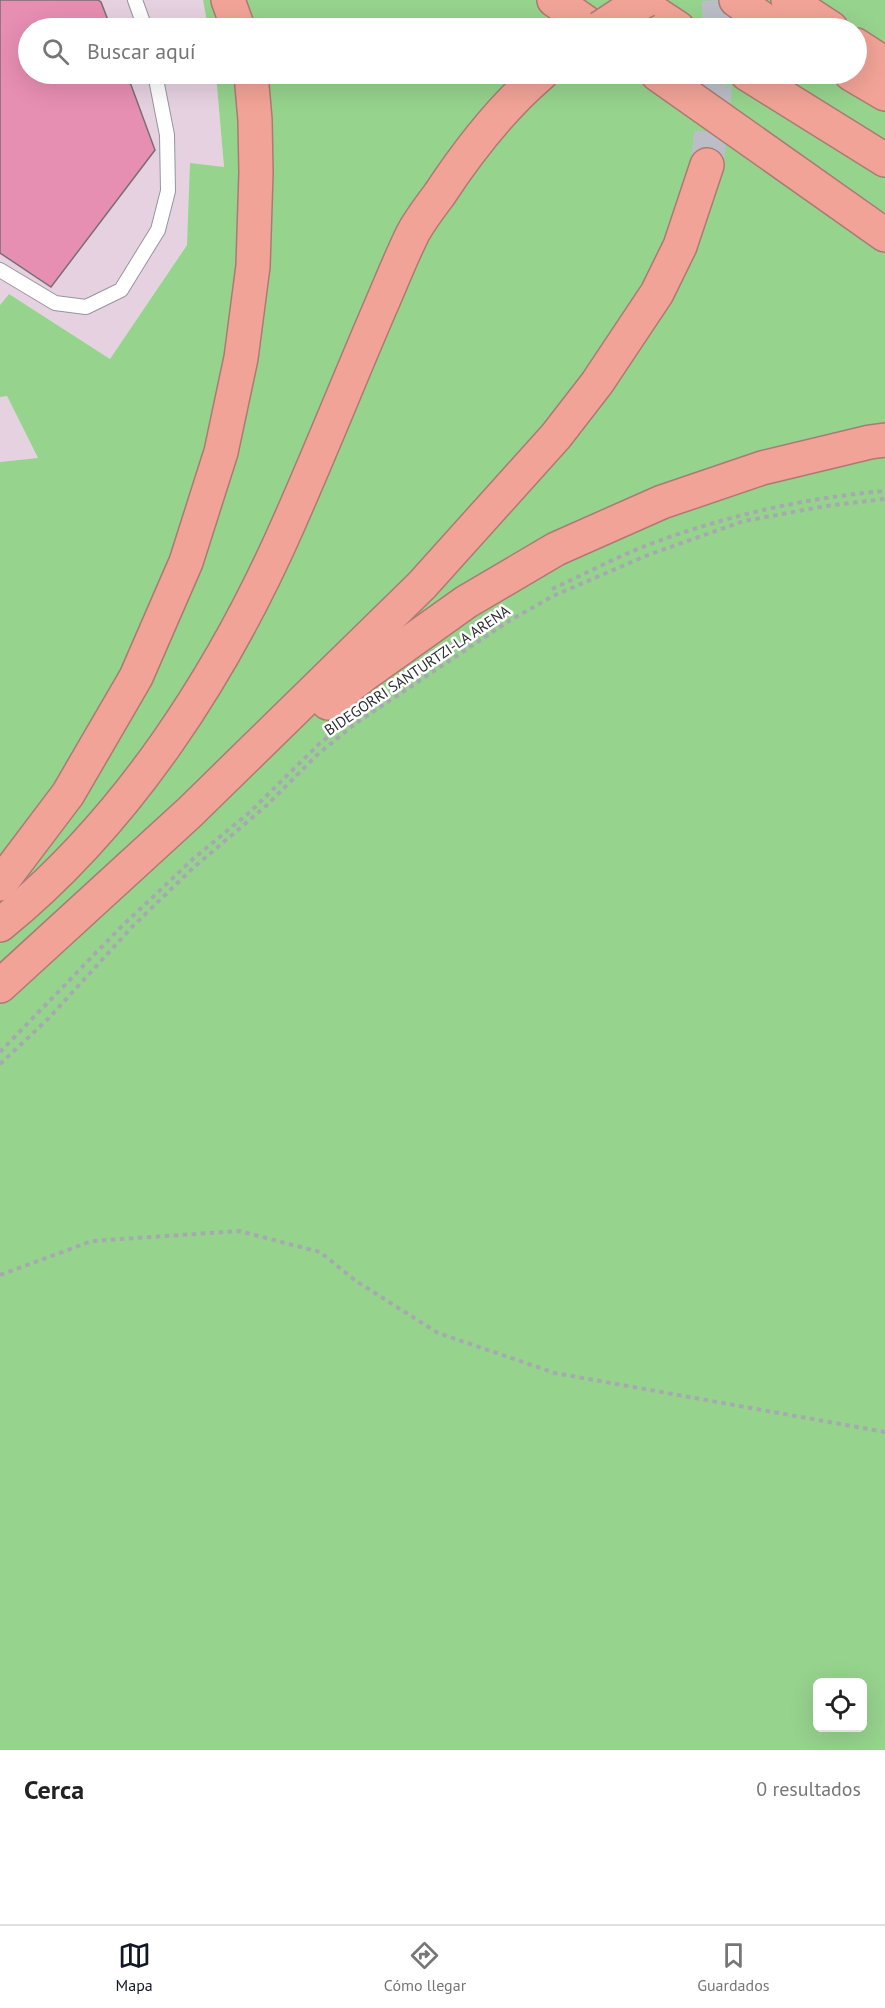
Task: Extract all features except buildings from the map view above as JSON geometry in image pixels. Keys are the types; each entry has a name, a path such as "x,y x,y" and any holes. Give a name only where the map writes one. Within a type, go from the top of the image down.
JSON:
{"highway":[{"path":"228,0 234,18"},
{"path":"246,0 247,18"},
{"path":"554,0 580,18"},
{"path":"635,0 663,18"},
{"path":"615,18 647,0"},
{"path":"735,0 761,18"},
{"path":"788,0 816,18"},
{"path":"867,52 885,64"},
{"path":"867,83 885,94"},
{"path":"0,884 68,794 136,677 186,562 222,452 241,358 253,266 256,173 252,84"},
{"path":"0,925 35,897 88,842 160,753 216,668 252,603 288,526 414,231 465,156 529,84"},
{"path":"671,84 885,235"},
{"path":"763,84 885,160"},
{"path":"0,986 190,813 422,585 556,436 597,383 657,292 680,246 707,165"},
{"path":"190,813 375,667 466,602 556,549 662,502 762,468 885,440"}],"lane":[{"path":"135,0 141,18"},
{"path":"0,270 55,303 86,307 121,290 158,230 168,191 167,135 157,84"}],"path":[{"path":"550,590 651,544 753,511 836,495 885,491"},
{"name":"BIDEGORRI SANTURTZI-LA ARENA","path":"0,1065 48,1019 132,927 193,868 266,806 317,755 356,723 509,621 553,596 648,555 744,521 826,506 885,499"},
{"path":"474,635 512,612"},
{"path":"0,1052 119,929 194,859 250,812 320,743 366,709"},
{"path":"0,1275 92,1241 239,1231 320,1252 356,1281 438,1333 555,1373 885,1432"}],"shaded area":[{"path":"0,0 203,0 206,18 18,18 18,84 217,84 224,168 191,163 187,244 110,359 9,294 0,305"},
{"path":"7,396 38,459 0,462 0,397"}],"green space":[{"path":"203,0 885,0 885,1750 0,1750 0,462 38,458 7,396 0,397 0,305 9,294 110,359 187,245 190,163 224,167 217,84 867,84 867,18 206,18"}],"tunnel":[{"path":"718,0 719,18"},
{"path":"707,165 716,84"}]}
